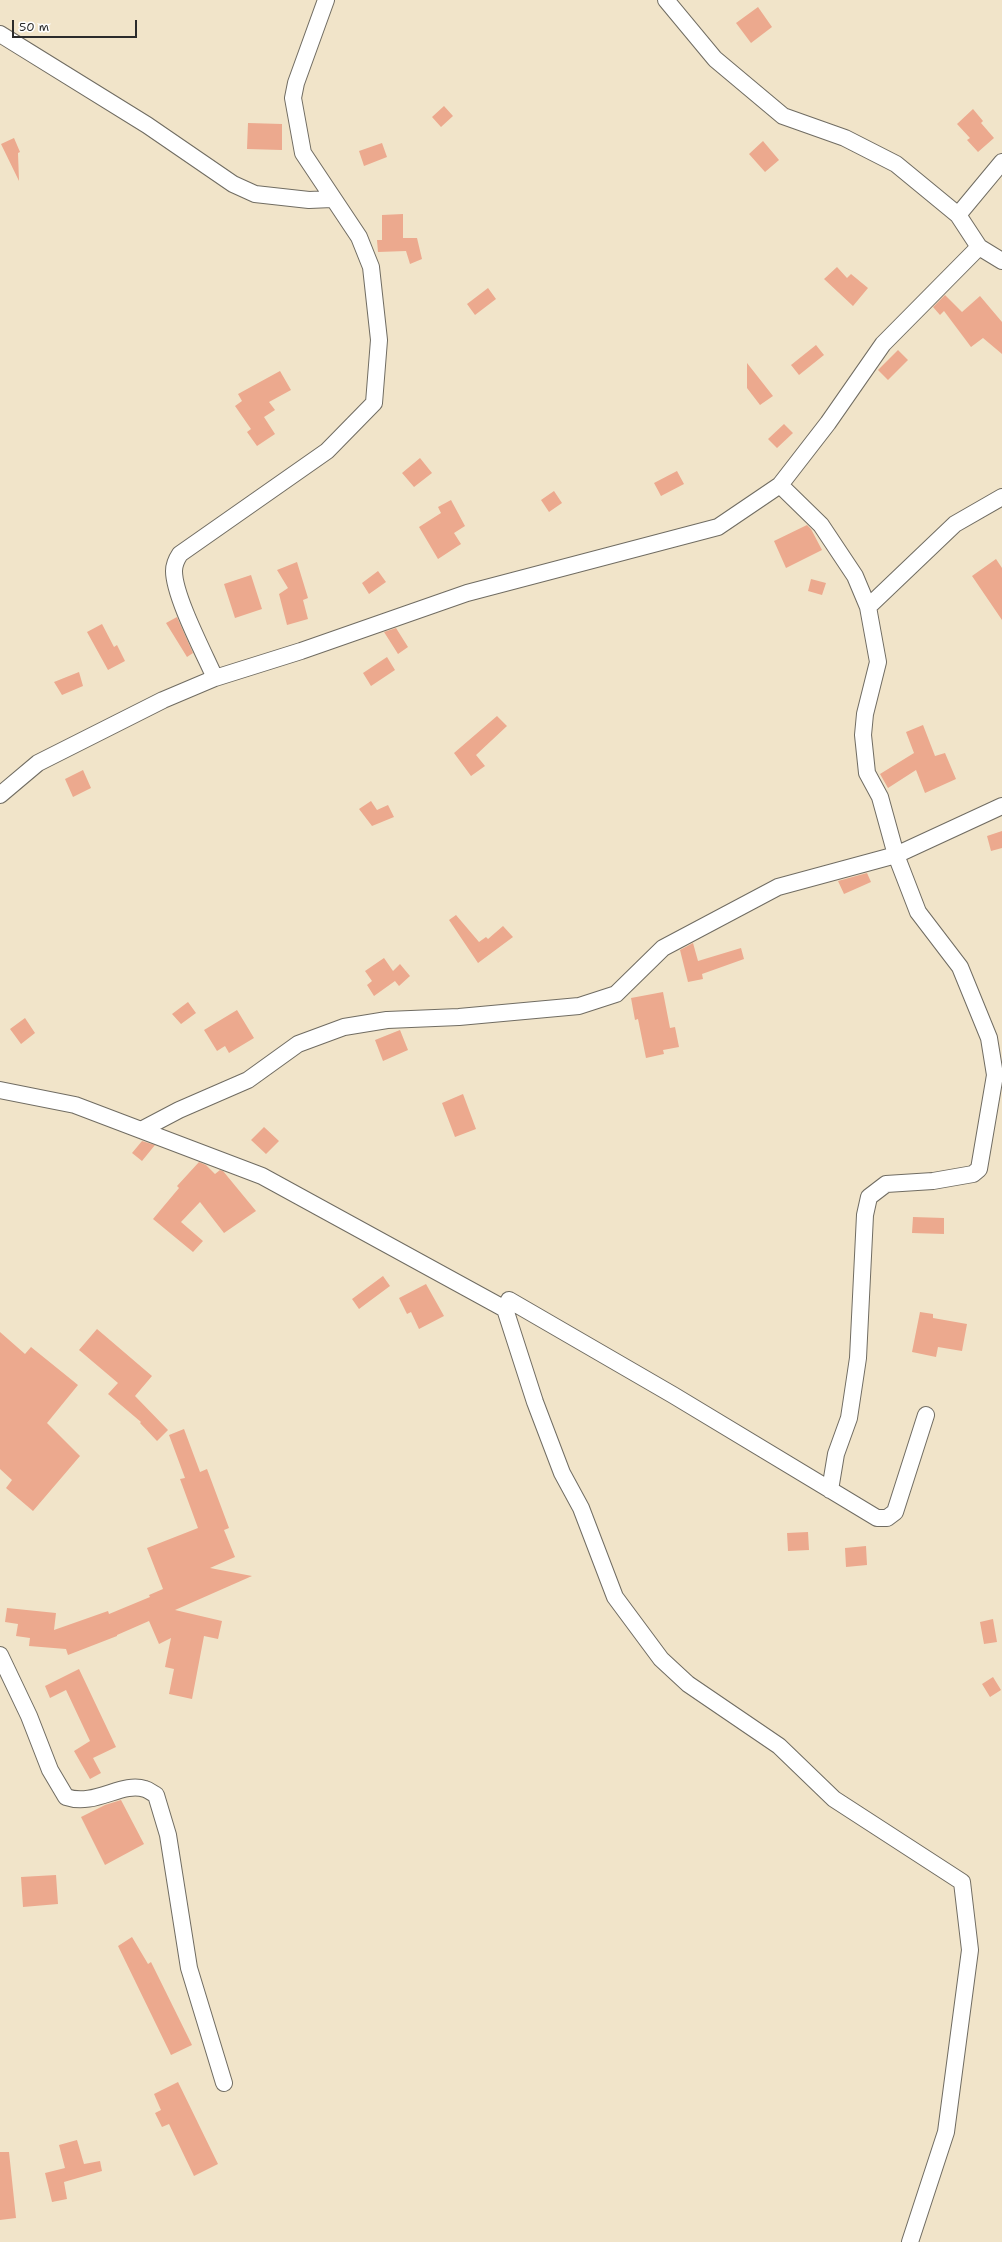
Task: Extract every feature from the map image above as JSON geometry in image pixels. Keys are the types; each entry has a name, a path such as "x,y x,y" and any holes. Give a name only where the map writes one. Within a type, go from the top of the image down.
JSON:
{"street":[{"path":"215,678 179,594 174,572 175,562 180,554 327,451 374,403 379,340 371,267 359,237 332,199 303,153 292,98 326,0"},
{"path":"666,0 715,59 783,116 844,138 896,164 958,215 979,247 1002,260"},
{"path":"0,34 147,125 233,184 255,194 309,200 332,199"},
{"path":"958,215 1002,162"},
{"path":"0,795 38,764 163,700 215,678 301,651 467,593 718,527 780,485 828,423 883,344 979,247"},
{"path":"780,485 821,525 855,576 868,608 878,662 866,714 863,735 867,772 880,797 896,855 918,912 960,966 988,1038 995,1075 979,1170 973,1174 933,1181 886,1184 868,1197 858,1358 849,1418 836,1454 830,1490"},
{"path":"868,608 955,524 1002,497"},
{"path":"141,1130 179,1110 248,1080 298,1044 344,1027 386,1020 459,1017 579,1006 616,994 662,948 778,887 896,855 1002,806"},
{"path":"0,1090 75,1105 262,1176 505,1309"},
{"path":"910,2242 946,2132 970,1950 962,1882 834,1799 779,1746 688,1684 661,1659 615,1597 581,1508 557,1458 535,1402 505,1309 509,1300 673,1395 877,1518 887,1518 895,1512 926,1415"},
{"path":"0,1655 29,1716 50,1770 66,1798 76,1801 93,1799 126,1789 144,1788 156,1795 168,1835 189,1968 224,2083"}],"building":[{"path":"758,7 772,27 751,43 736,23"},
{"path":"444,106 453,116 441,127 432,117"},
{"path":"973,109 983,121 981,123 994,138 978,152 967,140 970,138 957,124"},
{"path":"248,123 282,124 282,150 247,149"},
{"path":"14,138 20,152 18,153 19,181 1,144"},
{"path":"763,141 779,160 765,172 749,154"},
{"path":"382,143 387,157 364,166 359,151"},
{"path":"403,214 403,238 417,238 422,259 410,264 406,251 378,252 377,240 382,240 382,215"},
{"path":"837,267 847,278 851,274 868,288 853,306 824,279"},
{"path":"488,288 496,299 475,315 467,304"},
{"path":"945,295 962,312 980,296 1002,322 1002,354 983,338 971,347 944,311 940,315 933,307"},
{"path":"816,345 824,355 799,375 791,365"},
{"path":"898,350 908,360 888,380 878,370"},
{"path":"747,363 773,396 760,405 747,388"},
{"path":"280,371 291,390 269,402 275,410 264,417 275,434 257,446 247,432 251,429 235,406 242,401 238,394"},
{"path":"784,424 793,433 777,448 768,439"},
{"path":"420,458 432,473 414,487 402,473"},
{"path":"677,471 684,484 661,496 654,483"},
{"path":"554,491 562,503 549,512 541,500"},
{"path":"451,500 465,526 454,533 461,544 438,559 419,527 441,513 438,507"},
{"path":"807,525 811,529 822,550 786,568 774,541"},
{"path":"996,559 1002,568 1002,620 972,576"},
{"path":"297,562 308,598 303,600 308,619 287,625 279,594 288,588 277,570"},
{"path":"378,571 386,582 369,594 362,583"},
{"path":"251,575 262,609 235,618 224,584"},
{"path":"811,579 826,583 822,595 808,591"},
{"path":"177,617 193,653 187,657 166,623"},
{"path":"102,624 114,647 117,645 125,661 108,670 87,632"},
{"path":"396,628 408,647 398,654 384,632"},
{"path":"387,657 395,670 371,686 363,673"},
{"path":"79,672 83,686 62,695 54,682"},
{"path":"497,716 507,726 476,755 485,766 471,776 454,753"},
{"path":"923,725 935,756 945,753 956,779 925,793 916,770 888,788 880,774 914,753 906,732"},
{"path":"83,770 91,788 73,797 65,779"},
{"path":"371,801 377,810 388,805 394,817 372,826 359,809"},
{"path":"1002,831 1002,848 991,851 987,836"},
{"path":"867,873 871,882 844,894 838,881"},
{"path":"456,915 479,942 486,937 488,939 503,926 513,937 478,963 449,920"},
{"path":"693,943 698,961 741,948 744,959 702,974 703,979 688,982 680,950"},
{"path":"384,958 393,971 400,964 410,976 399,986 395,981 374,996 367,985 372,981 365,971"},
{"path":"663,992 670,1028 675,1027 679,1047 663,1050 664,1054 646,1058 638,1019 635,1020 631,998"},
{"path":"188,1002 196,1013 181,1024 172,1014"},
{"path":"237,1010 254,1038 229,1053 225,1046 217,1051 204,1030"},
{"path":"25,1018 35,1033 21,1044 10,1029"},
{"path":"400,1030 408,1050 383,1061 375,1040"},
{"path":"463,1094 476,1129 455,1137 442,1103"},
{"path":"264,1127 279,1141 266,1154 251,1140"},
{"path":"142,1141 155,1145 142,1161 132,1153"},
{"path":"199,1162 206,1165 215,1174 220,1170 223,1171 256,1211 224,1233 200,1202 181,1222 203,1241 193,1252 153,1219 179,1188 177,1186"},
{"path":"913,1217 944,1218 944,1234 912,1233"},
{"path":"383,1276 390,1286 359,1309 352,1299"},
{"path":"426,1284 444,1316 419,1329 411,1312 407,1314 399,1298"},
{"path":"920,1312 933,1314 933,1318 967,1324 962,1351 938,1347 936,1357 912,1352"},
{"path":"97,1329 152,1376 135,1396 168,1430 157,1441 140,1423 141,1422 108,1394 118,1383 79,1350"},
{"path":"0,1332 25,1354 31,1347 78,1385 47,1423 80,1456 33,1511 6,1488 12,1480 0,1469"},
{"path":"184,1429 200,1472 207,1469 229,1528 224,1530 235,1557 210,1568 252,1576 175,1610 222,1621 218,1639 204,1636 192,1699 169,1694 174,1669 165,1667 171,1638 159,1644 149,1621 117,1636 68,1655 66,1649 29,1646 30,1638 16,1636 18,1624 5,1622 7,1608 56,1613 54,1630 108,1611 109,1614 150,1597 149,1595 163,1589 147,1548 198,1528 180,1479 185,1478 169,1435"},
{"path":"808,1532 809,1550 788,1551 787,1533"},
{"path":"866,1546 867,1565 846,1567 845,1548"},
{"path":"993,1619 997,1642 984,1644 980,1622"},
{"path":"79,1669 116,1747 93,1758 101,1773 90,1779 74,1751 90,1741 66,1690 50,1698 45,1686"},
{"path":"993,1677 1001,1690 990,1697 982,1684"},
{"path":"121,1800 144,1844 105,1865 81,1817 105,1805"},
{"path":"56,1875 58,1904 23,1907 21,1877"},
{"path":"132,1937 148,1964 151,1962 192,2045 171,2055 118,1946"},
{"path":"178,2082 218,2164 194,2176 169,2124 162,2127 155,2113 161,2110 154,2094"},
{"path":"77,2140 84,2164 100,2161 102,2171 64,2182 67,2199 52,2202 45,2173 65,2168 59,2145"},
{"path":"0,2152 9,2152 16,2218 0,2220"}]}
